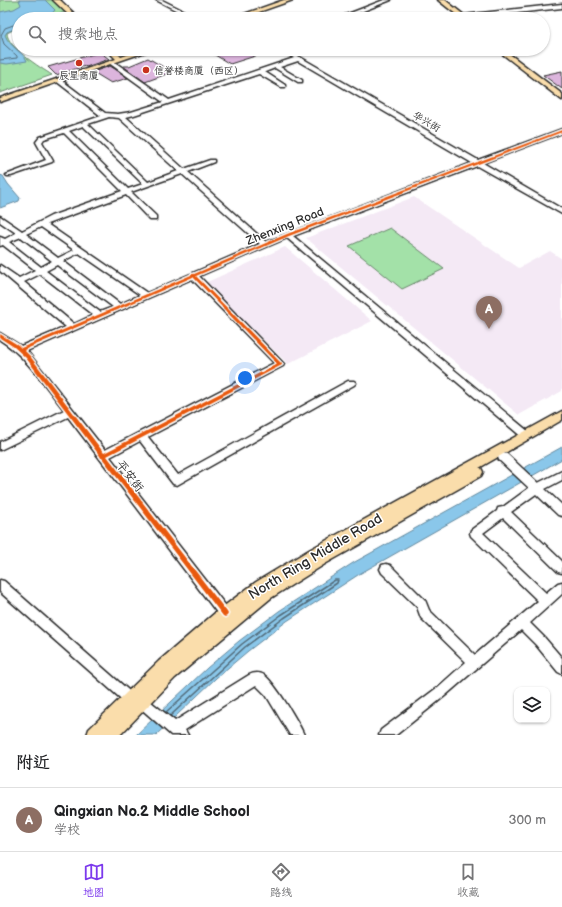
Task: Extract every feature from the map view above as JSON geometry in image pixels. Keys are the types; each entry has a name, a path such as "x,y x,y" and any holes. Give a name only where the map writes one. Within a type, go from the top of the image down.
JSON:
{"main road":[{"path":"56,0 69,12"},
{"path":"254,12 290,0"},
{"path":"261,12 297,0"},
{"path":"436,0 454,12"},
{"path":"441,0 456,12"},
{"path":"0,98 124,56"},
{"path":"0,98 58,80 126,56"},
{"path":"508,56 562,98"},
{"path":"514,56 562,93"},
{"name":"North Ring Middle Road","path":"109,735 164,666 224,614 261,586 283,572 562,415"},
{"name":"North Ring Middle Road","path":"95,735 266,593 320,560 562,423"}],"street":[{"path":"158,0 183,12"},
{"path":"357,12 389,0"},
{"path":"512,12 562,6"},
{"name":"华兴街","path":"294,56 562,212"},
{"path":"9,175 50,161 39,140 107,116 121,116 168,102 298,58"},
{"path":"111,62 168,102"},
{"path":"275,66 300,81"},
{"path":"259,72 283,86"},
{"path":"58,80 103,115 107,116"},
{"path":"121,116 264,244"},
{"path":"84,124 147,184"},
{"path":"65,130 153,218"},
{"name":"Zhenxing Road","path":"20,350 288,234 562,131"},
{"path":"1,242 42,224 212,161"},
{"path":"0,218 119,307"},
{"path":"42,224 146,296"},
{"path":"288,234 526,435"},
{"path":"1,242 40,270 98,316"},
{"path":"18,282 78,250"},
{"path":"0,267 72,327"},
{"path":"103,456 280,364 193,275"},
{"name":"平安街","path":"0,336 28,357 224,614"},
{"path":"141,436 177,481 351,383"},
{"path":"0,446 69,412"},
{"path":"503,457 562,512"},
{"path":"546,601 475,533 502,511 529,493 562,475"},
{"path":"502,511 562,568"},
{"path":"386,569 421,604 425,614 474,662"},
{"path":"0,585 136,701 178,732 253,679 258,679 270,691 297,735"},
{"path":"386,735 562,587"},
{"path":"522,622 562,668"}],"shaded area":[{"path":"414,197 519,268 550,251 562,259 562,391 519,415 306,238"},
{"path":"285,247 372,321 288,364 205,283"}],"green space":[{"path":"0,0 52,0 65,12 12,12 12,30 7,33 8,39 12,44 12,56 25,56 52,75 0,93"},
{"path":"390,228 444,269 402,289 349,246"}],"water":[{"path":"19,0 45,0 55,10 54,12 12,12 12,30 7,32 5,35 12,45 12,56 24,56 27,61 7,64 0,63 0,12 14,9 21,5"},
{"path":"0,175 3,176 20,198 19,201 0,208"},
{"path":"562,447 562,459 361,573 287,621 216,678 156,735 136,735 207,668 239,641 279,611 353,563"}],"building":[{"name":"辰星商厦","path":"86,56 105,56 109,59 56,75 48,67"},
{"path":"217,56 255,56 230,64"},
{"name":"信誉楼商厦（西区）","path":"148,58 172,72 145,82 123,66 129,66"},
{"path":"110,66 128,78 111,83 93,72"},
{"path":"562,71 562,89 543,75"}],"cycle path":[{"path":"20,350 288,235 562,131"},
{"path":"103,456 280,364 193,275"},
{"path":"0,336 16,346 28,357 225,614"}],"place":[{"name":"辰星商厦","path":"79,63"},
{"name":"信誉楼商厦（西区）","path":"146,70"},
{"name":"Qingxian No.2 Middle School","path":"489,329"}]}
